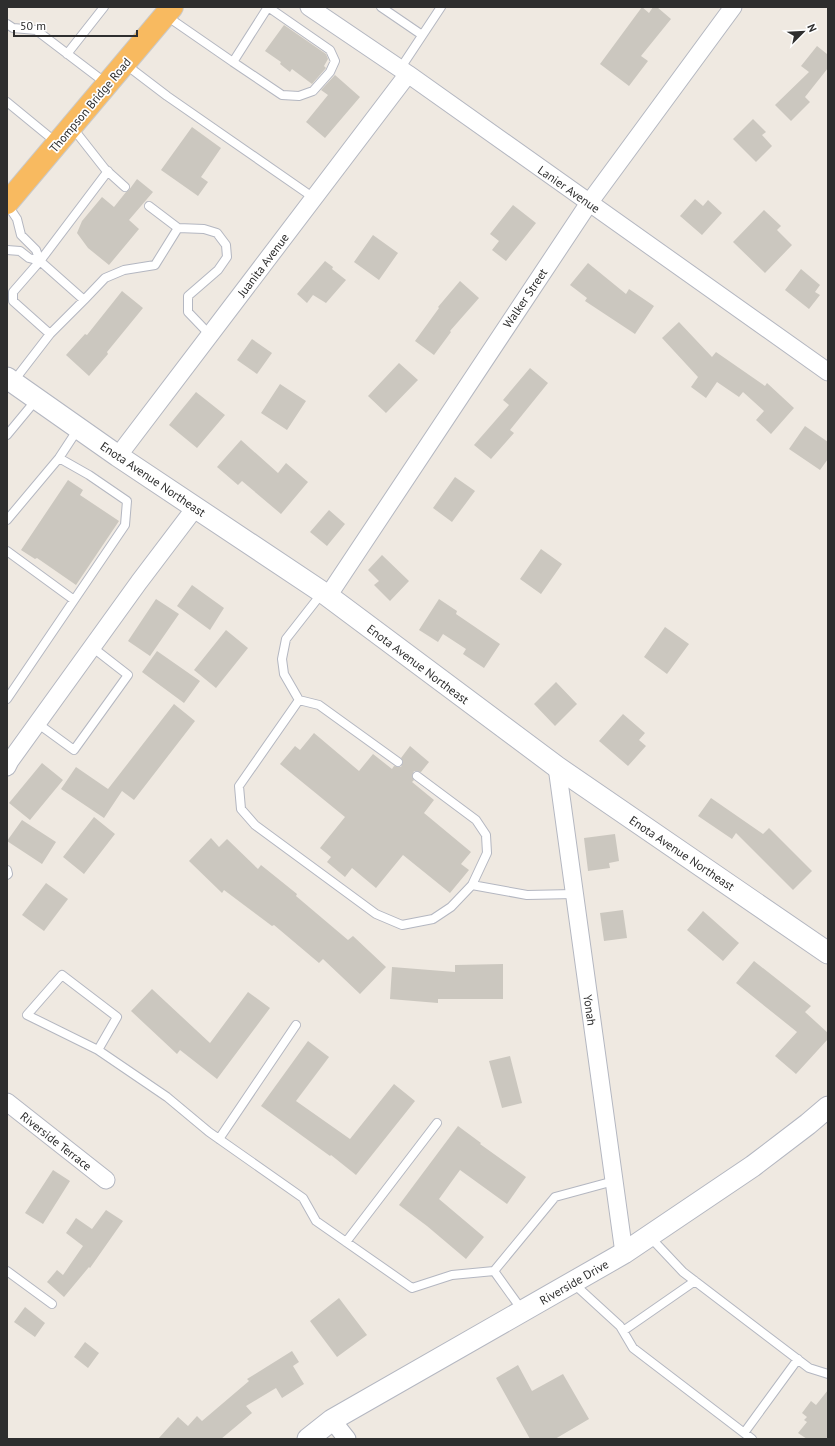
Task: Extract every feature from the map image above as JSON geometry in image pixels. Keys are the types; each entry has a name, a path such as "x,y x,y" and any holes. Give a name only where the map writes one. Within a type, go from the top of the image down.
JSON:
{"highway":[{"name":"Thompson Bridge Road","path":"8,201 169,11"}],"street":[{"name":"Lanier Avenue","path":"309,7 404,71 828,372"},
{"name":"Walker Street","path":"325,595 589,203 732,7"},
{"name":"Juanita Avenue","path":"118,456 314,198 404,71"},
{"name":"Enota Avenue Northeast","path":"10,380 118,456 325,595 557,767 828,953"},
{"path":"7,767 37,722 195,508"},
{"name":"Yonah","path":"557,767 624,1253"},
{"name":"Riverside Terrace","path":"7,1102 106,1180"},
{"name":"Riverside Drive","path":"308,1439 332,1420 624,1253 754,1166 828,1107"},
{"path":"332,1420 347,1439"}],"lane":[{"path":"67,54 104,7"},
{"path":"169,11 232,62 282,95 299,96 313,91 330,72 335,61 330,50 268,7 232,62"},
{"path":"381,7 422,35"},
{"path":"404,71 422,35 441,7"},
{"path":"7,24 13,28 36,30 108,84"},
{"path":"125,64 167,96 314,198"},
{"path":"7,102 57,143"},
{"path":"71,127 108,171 126,187"},
{"path":"50,334 13,301 13,292 40,261 108,171"},
{"path":"8,201 17,219 21,235 36,250 40,261"},
{"path":"149,206 178,228 204,229 217,233 226,245 228,257 218,270 188,296 188,312 210,335"},
{"path":"10,380 50,334 105,278 124,270 155,265 178,228"},
{"path":"7,250 20,251 29,258 40,261 84,300"},
{"path":"7,436 37,399"},
{"path":"7,520 59,458 79,429"},
{"path":"7,699 125,525 127,501 89,475 59,458"},
{"path":"7,551 74,600"},
{"path":"325,595 286,639 282,659 284,674 299,700 319,704 398,762"},
{"path":"37,722 74,750 128,675 92,647"},
{"path":"299,700 238,786 241,809 255,825 376,914 402,925 433,919 451,907 472,885 487,853 486,835 476,820 417,776"},
{"path":"7,870 7,875"},
{"path":"472,885 527,896 574,894"},
{"path":"98,1050 117,1017 62,975 27,1015 98,1050 167,1097 219,1139 303,1198 316,1221 412,1288 452,1275 494,1271 555,1196 614,1181"},
{"path":"219,1139 296,1025"},
{"path":"346,1242 437,1123"},
{"path":"649,1236 683,1272 809,1368 828,1374"},
{"path":"7,1271 52,1304"},
{"path":"494,1271 522,1311"},
{"path":"623,1331 695,1281"},
{"path":"572,1283 620,1326 633,1348 752,1439"},
{"path":"744,1433 798,1360"}],"building":[{"path":"642,7 649,13 653,7 657,7 671,19 641,56 648,61 629,86 600,64"},
{"path":"284,25 326,54 328,59 324,66 326,68 312,84 292,69 290,72 280,64 281,62 265,51"},
{"path":"817,46 828,54 828,68 805,97 810,102 791,121 775,105 809,72 801,66"},
{"path":"335,75 360,97 325,138 306,122 328,95 321,90"},
{"path":"753,119 766,132 762,135 772,146 756,162 733,139"},
{"path":"192,127 221,148 201,177 208,182 198,196 161,170"},
{"path":"137,179 153,192 129,220 139,229 109,265 88,248 77,233 82,221 102,197 114,207"},
{"path":"695,199 703,206 708,200 722,213 702,235 680,216"},
{"path":"513,205 536,223 506,261 492,250 499,241 490,234"},
{"path":"764,210 781,226 777,230 792,245 765,273 733,242"},
{"path":"373,235 398,253 379,280 354,262"},
{"path":"325,261 333,267 332,269 346,280 326,303 313,295 307,303 297,294"},
{"path":"588,263 626,294 629,289 654,306 635,334 585,301 587,298 570,285"},
{"path":"801,269 820,285 815,292 820,295 809,309 785,290"},
{"path":"460,281 479,298 450,331 451,332 434,355 415,341 439,308 438,307"},
{"path":"122,291 143,308 89,376 66,355 85,334 87,335"},
{"path":"679,322 712,357 716,352 765,386 767,383 794,408 771,434 756,420 764,411 743,392 739,397 717,382 706,398 691,387 698,377 662,338"},
{"path":"252,339 272,353 257,374 237,360"},
{"path":"399,363 418,380 386,413 368,396"},
{"path":"530,368 548,383 510,430 514,433 491,459 474,445 509,405 503,400"},
{"path":"280,384 306,401 287,430 261,413"},
{"path":"196,392 225,415 197,448 169,425"},
{"path":"805,426 828,442 828,459 820,470 789,449"},
{"path":"241,440 278,473 286,463 308,482 281,514 242,481 238,485 217,467"},
{"path":"455,477 475,491 452,522 433,508"},
{"path":"68,480 83,490 80,495 119,521 76,585 37,558 35,559 21,550"},
{"path":"329,510 345,524 327,546 310,532"},
{"path":"541,549 562,564 541,594 520,579"},
{"path":"382,555 409,581 390,601 374,585 379,581 368,570"},
{"path":"192,585 224,608 210,630 177,606"},
{"path":"156,599 179,614 150,656 128,641"},
{"path":"439,599 457,611 456,614 500,644 484,668 463,654 466,649 443,634 438,642 419,630"},
{"path":"665,627 689,644 667,674 644,657"},
{"path":"226,630 248,648 216,688 194,670"},
{"path":"157,651 200,681 184,703 142,672"},
{"path":"556,682 577,704 555,726 534,704"},
{"path":"174,704 195,721 134,800 122,791 104,818 61,789 76,767 108,789"},
{"path":"623,714 645,733 639,740 646,746 628,766 599,741"},
{"path":"314,733 359,771 373,754 392,769 394,766 401,767 403,762 401,758 410,746 429,762 421,772 414,771 412,776 414,780 412,782 434,800 424,813 471,852 461,864 469,870 450,893 403,855 376,888 352,868 345,877 327,862 331,857 320,848 345,817 280,764 295,746 300,750"},
{"path":"42,763 63,780 30,820 9,803"},
{"path":"711,798 763,834 769,828 812,871 793,890 736,833 732,839 698,816"},
{"path":"94,817 115,834 84,874 63,857"},
{"path":"22,820 56,842 42,864 7,841"},
{"path":"615,834 619,861 609,863 610,868 588,871 584,838"},
{"path":"211,838 219,847 227,839 258,869 261,865 297,894 296,896 348,940 353,936 386,967 360,994 323,959 319,963 274,925 272,926 224,890 222,893 189,861"},
{"path":"46,883 68,899 44,931 22,915"},
{"path":"623,910 627,938 604,941 600,913"},
{"path":"703,911 739,943 723,961 687,930"},
{"path":"754,961 811,1006 805,1012 828,1033 828,1039 796,1074 775,1056 797,1032 736,983"},
{"path":"503,964 503,999 438,999 438,1003 390,999 392,967 455,972 455,965"},
{"path":"152,989 210,1043 248,992 270,1008 217,1079 180,1050 177,1054 131,1011"},
{"path":"308,1041 329,1057 296,1101 350,1139 394,1084 415,1101 356,1175 331,1155 330,1156 261,1106"},
{"path":"510,1056 522,1103 502,1108 489,1061"},
{"path":"458,1126 526,1177 507,1204 460,1170 439,1199 484,1237 466,1259 427,1226 399,1205"},
{"path":"53,1170 70,1181 43,1224 25,1213"},
{"path":"106,1210 123,1221 90,1268 89,1267 64,1297 47,1282 57,1270 63,1275 83,1246 66,1233 76,1218 92,1229"},
{"path":"339,1298 367,1335 337,1357 310,1321"},
{"path":"25,1307 45,1323 35,1337 14,1322"},
{"path":"85,1342 99,1353 88,1368 74,1357"},
{"path":"292,1351 299,1362 293,1366 304,1384 282,1398 276,1388 246,1406 252,1413 221,1439 158,1439 178,1417 188,1426 197,1416 202,1421 249,1381 247,1379"},
{"path":"518,1365 532,1391 563,1374 589,1419 555,1439 530,1439 496,1378"},
{"path":"828,1390 828,1439 807,1439 798,1433 807,1422 804,1420 807,1417 802,1413 811,1401 816,1405"}]}
